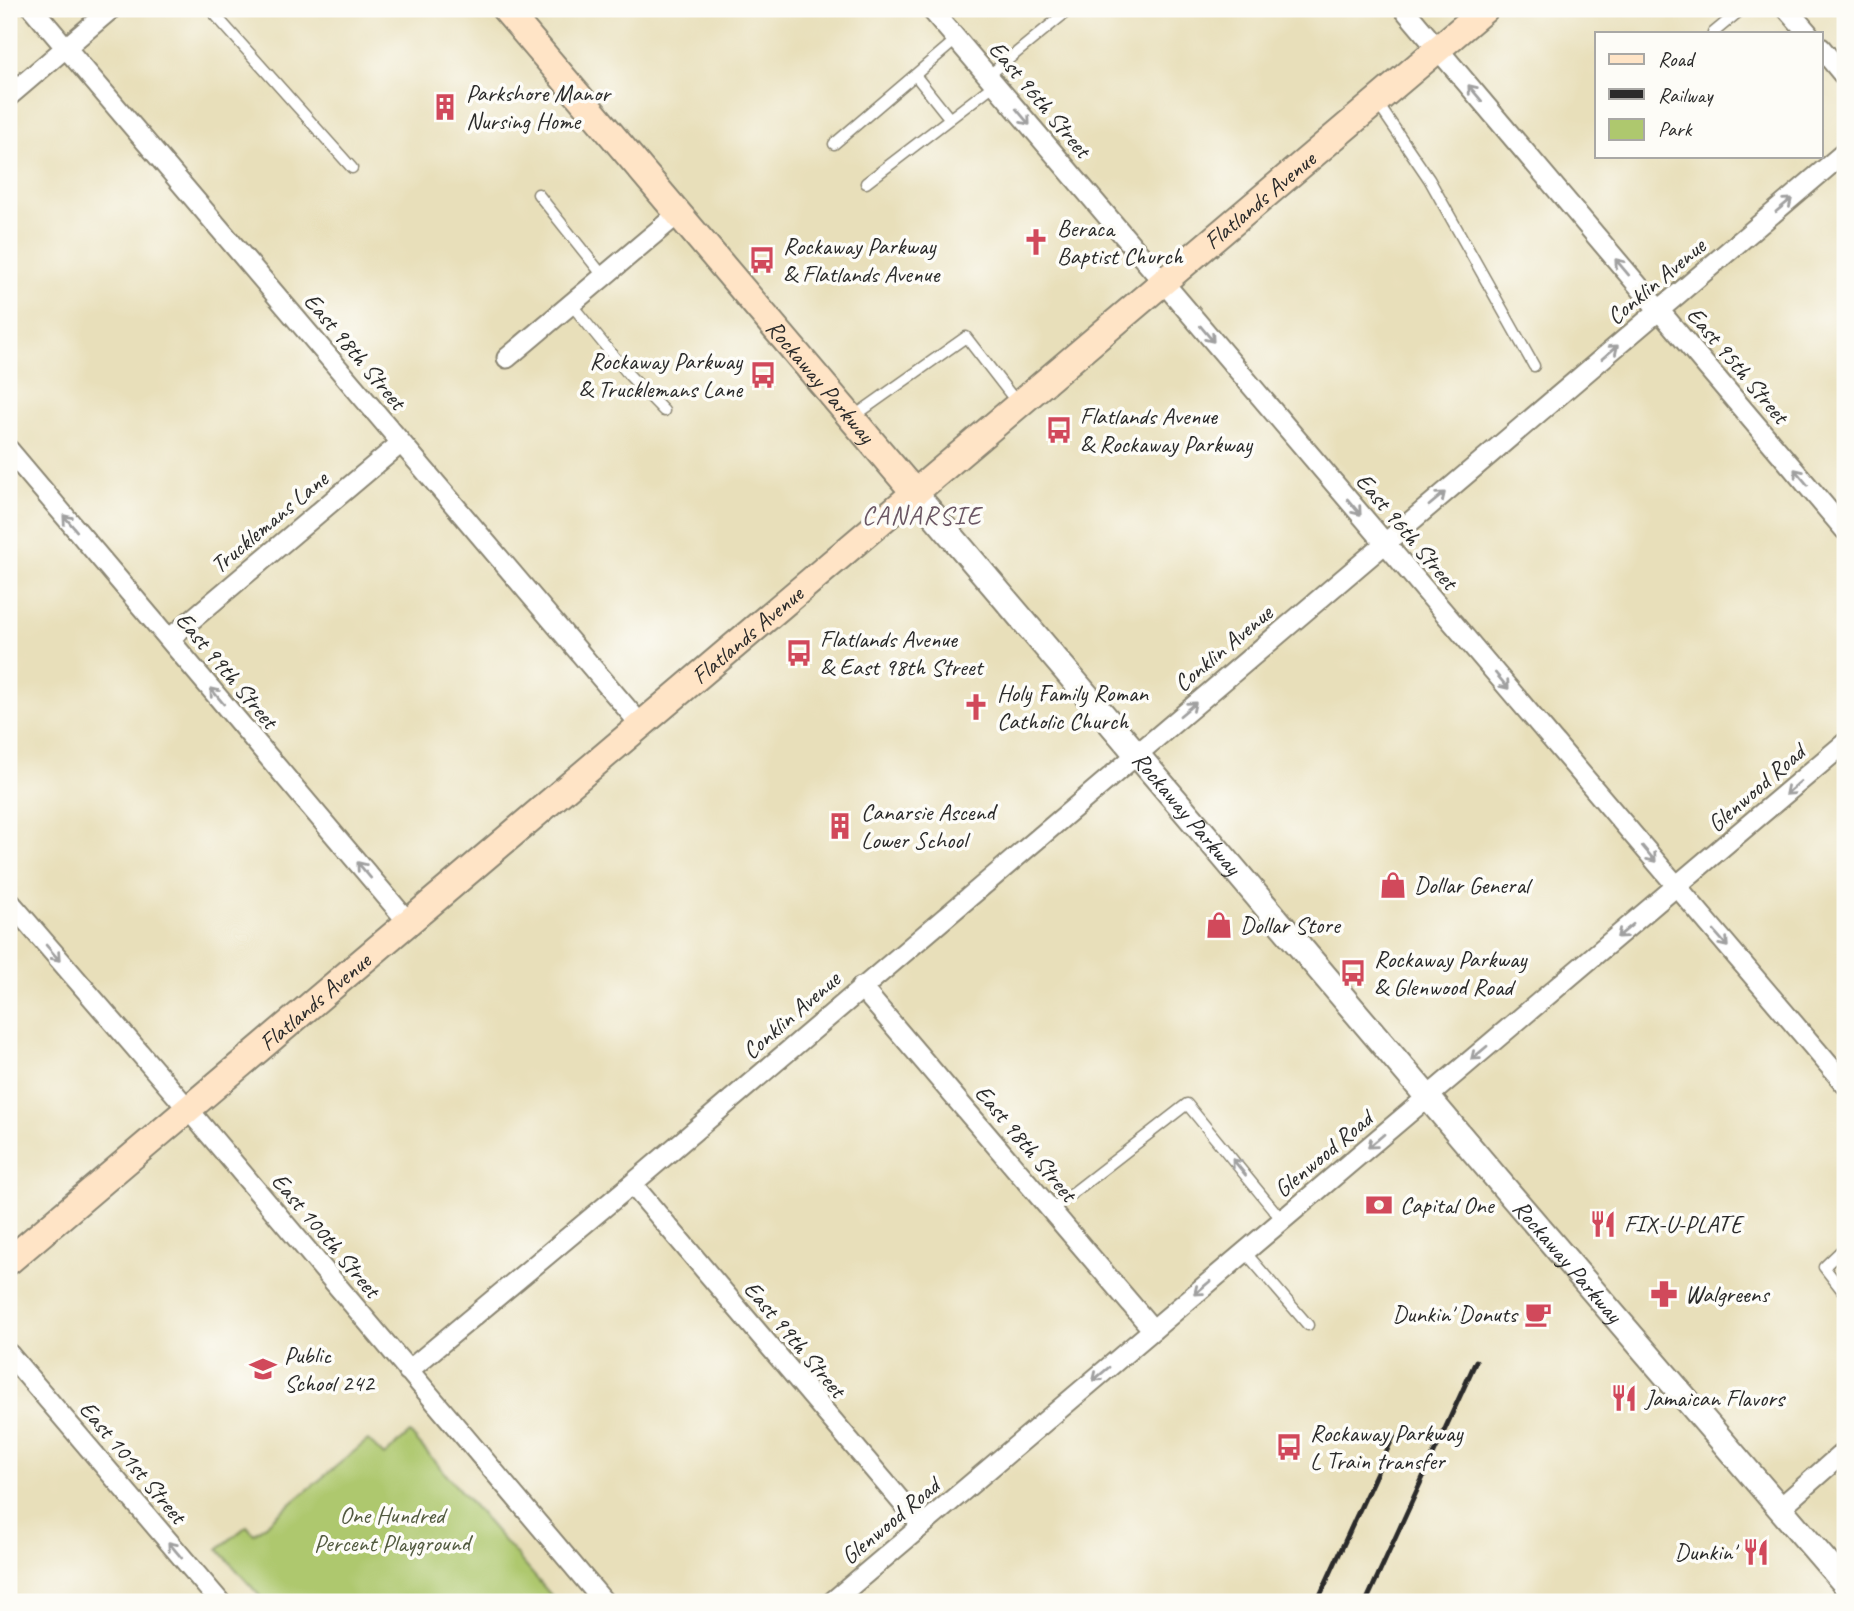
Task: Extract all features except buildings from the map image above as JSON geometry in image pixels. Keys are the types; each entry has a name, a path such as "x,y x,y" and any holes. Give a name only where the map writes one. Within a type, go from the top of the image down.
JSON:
{"main road":[{"name":"Rockaway Parkway","path":"505,9 915,493"},
{"name":"Flatlands Avenue","path":"9,1261 1485,9"}],"street":[{"name":"East 98th Street","path":"33,9 640,725"},
{"path":"9,96 111,9"},
{"name":"East 96th Street","path":"931,9 1845,1084"},
{"name":"East 95th Street","path":"1404,9 1845,530"},
{"path":"1787,9 1807,32"},
{"path":"1822,49 1845,77"},
{"name":"Conklin Avenue","path":"408,1371 632,1184 1659,310 1825,161 1845,152"},
{"path":"507,358 679,213"},
{"name":"Trucklemans Lane","path":"169,639 401,443"},
{"name":"East 99th Street","path":"9,450 408,922"},
{"name":"Rockaway Parkway","path":"915,493 1845,1584"},
{"name":"Glenwood Road","path":"832,1602 1845,743"},
{"name":"East 100th Street","path":"9,901 604,1602"},
{"name":"East 98th Street","path":"861,987 1153,1330"},
{"name":"East 99th Street","path":"632,1184 922,1526"},
{"name":"East 101st Street","path":"9,1354 220,1602"},
{"path":"1780,1508 1845,1451"}],"lane":[{"path":"210,9 352,168"},
{"path":"866,183 950,119 1070,9"},
{"path":"1717,32 1742,9"},
{"path":"834,144 957,39"},
{"path":"915,75 950,119"},
{"path":"1376,101 1429,179 1534,366"},
{"path":"538,194 604,277"},
{"path":"571,304 629,375 664,411"},
{"path":"852,418 966,337 1018,405"},
{"path":"1051,1210 1187,1104 1282,1220"},
{"path":"1845,1247 1824,1267 1845,1294"},
{"path":"1245,1252 1308,1325"}],"green space":[{"name":"One Hundred Percent Playground","path":"410,1433 557,1602 265,1602 218,1549 247,1526 254,1534 368,1440 384,1456"}],"railway":[{"path":"1366,1602 1476,1361"},
{"path":"1317,1602 1394,1435"}],"place":[{"name":"Parkshore Manor Nursing Home","path":"445,107"},
{"name":"Beraca Baptist Church","path":"1036,242"},
{"name":"Rockaway Parkway & Flatlands Avenue","path":"762,260"},
{"name":"Rockaway Parkway & Trucklemans Lane","path":"763,375"},
{"name":"Flatlands Avenue & Rockaway Parkway","path":"1059,430"},
{"name":"Flatlands Avenue & East 98th Street","path":"799,653"},
{"name":"Holy Family Roman Catholic Church","path":"976,707"},
{"name":"Canarsie Ascend Lower School","path":"840,826"},
{"name":"Dollar General","path":"1393,885"},
{"name":"Dollar Store","path":"1219,925"},
{"name":"Rockaway Parkway & Glenwood Road","path":"1353,973"},
{"name":"Capital One","path":"1379,1205"},
{"name":"FIX-U-PLATE","path":"1603,1224"},
{"name":"Walgreens","path":"1664,1294"},
{"name":"Dunkin' Donuts","path":"1538,1314"},
{"name":"Public School 242","path":"263,1369"},
{"name":"Jamaican Flavors","path":"1624,1398"},
{"name":"Rockaway Parkway L Train transfer","path":"1289,1447"},
{"name":"Dunkin'","path":"1756,1552"}],"district":[{"name":"CANARSIE","path":"922,515"}]}
